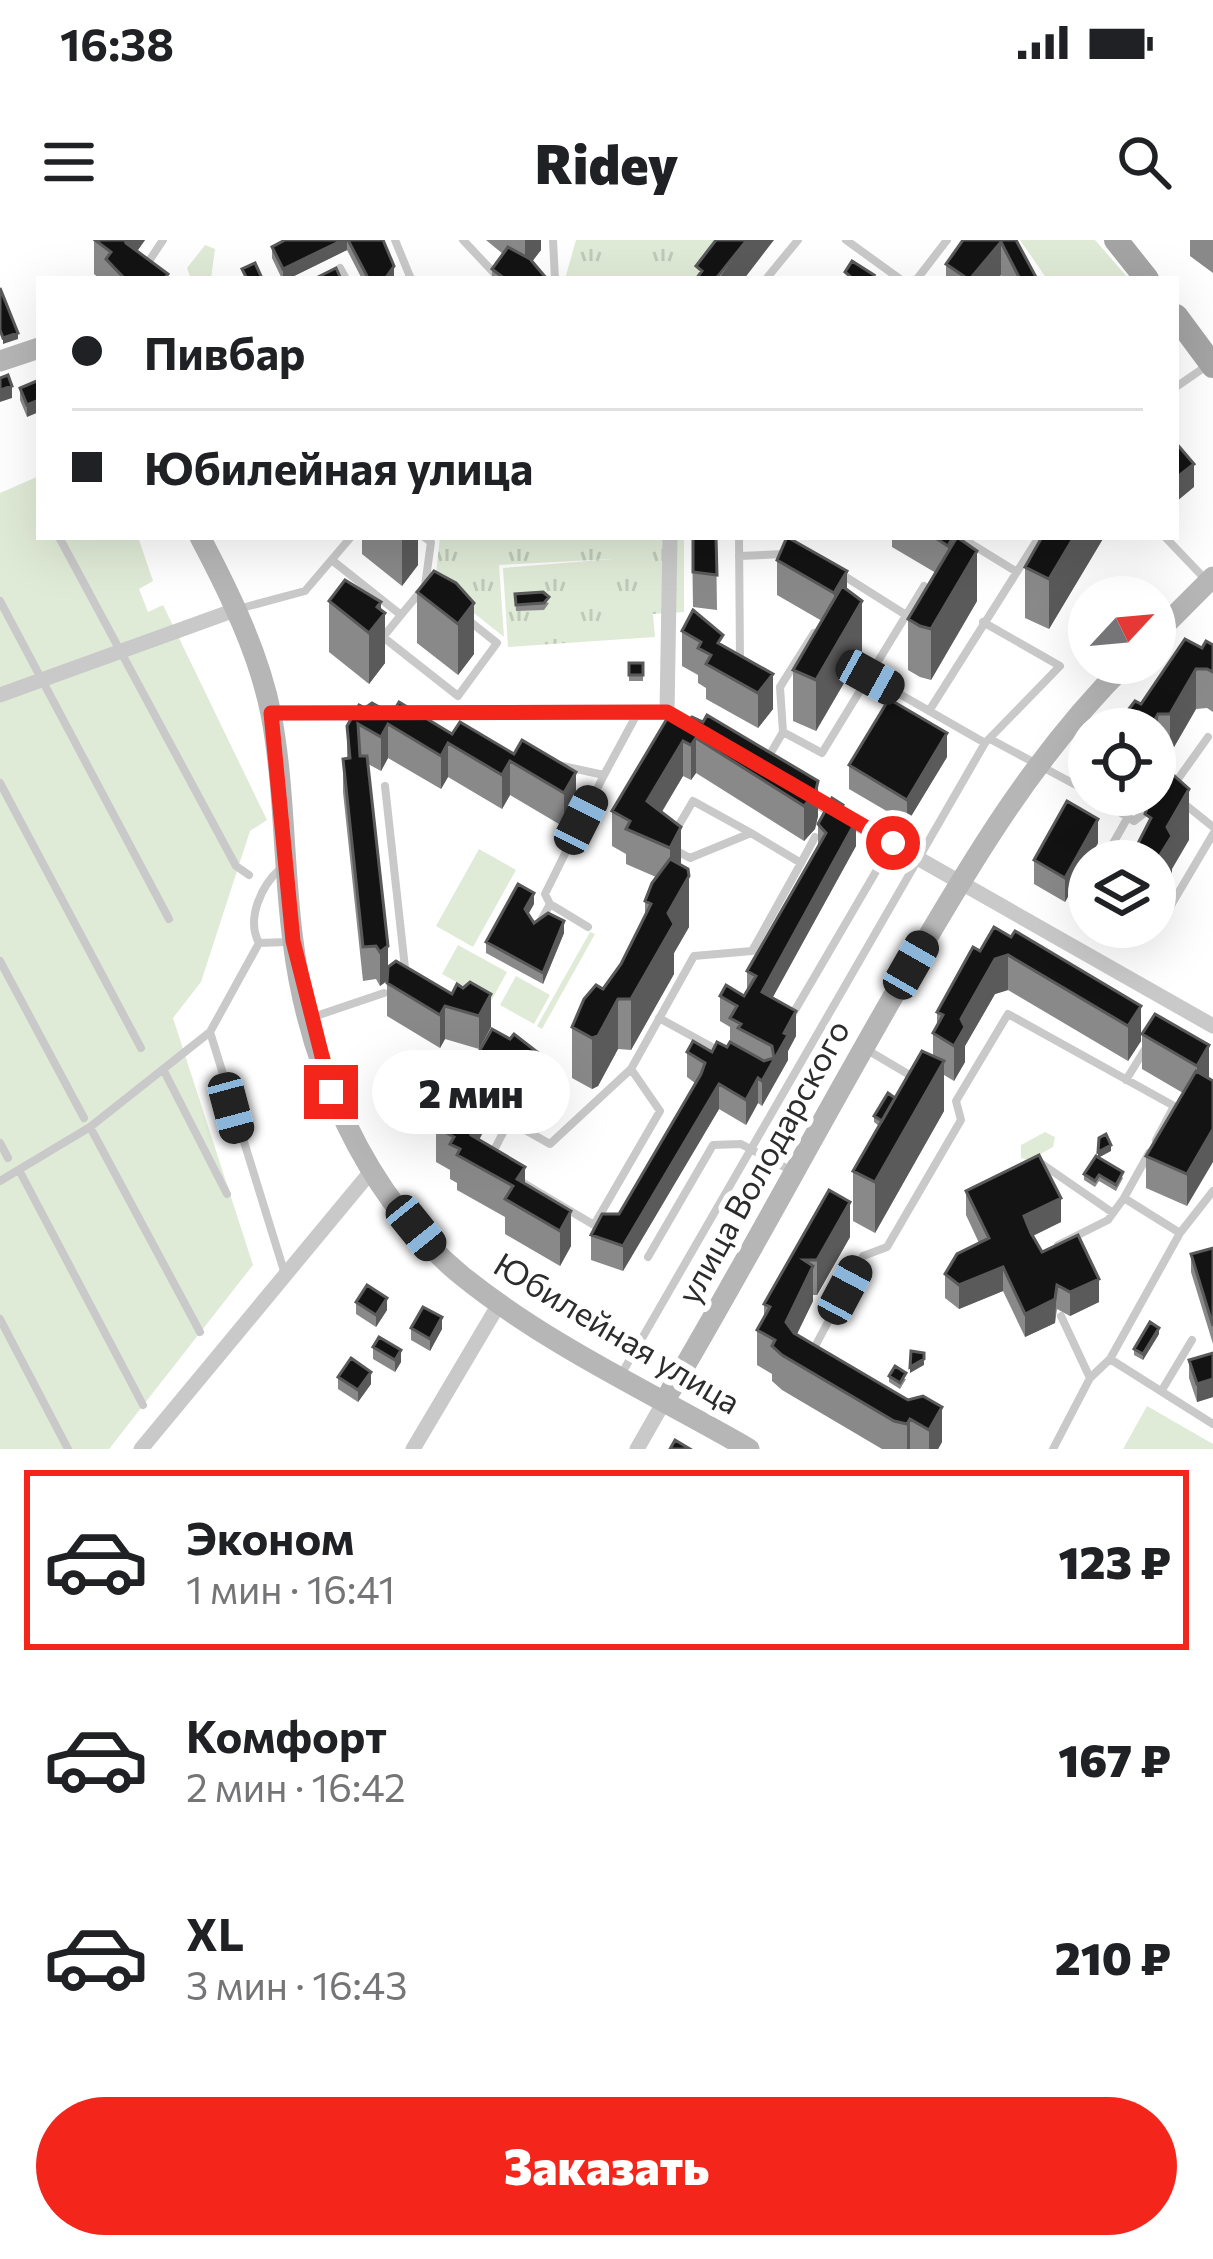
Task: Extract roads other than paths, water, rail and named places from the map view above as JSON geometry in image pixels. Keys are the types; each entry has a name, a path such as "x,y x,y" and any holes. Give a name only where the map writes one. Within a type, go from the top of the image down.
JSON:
{"main road":[{"path":"1116,240 1146,276"},
{"path":"1179,320 1212,364"}],"street":[{"path":"0,361 36,348"},
{"name":"Юбилейная улица","path":"201,540 235,610 271,713 293,941 308,1019 331,1092 373,1169 435,1251 500,1304 749,1449"},
{"path":"667,712 670,540"},
{"path":"1176,614 1210,580"},
{"path":"0,695 235,610"},
{"name":"улица Володарского","path":"665,1400 959,882 1037,762 1108,684"},
{"path":"271,713 458,704 667,712 705,734"},
{"path":"743,756 826,817 893,843 1213,1026"},
{"path":"141,1449 373,1169"},
{"path":"413,1449 500,1304"},
{"path":"637,1449 665,1400"}],"lane":[{"path":"156,276 145,267 163,240"},
{"path":"395,240 410,276"},
{"path":"463,240 494,276"},
{"path":"553,240 555,276"},
{"path":"768,276 798,240"},
{"path":"846,240 896,276"},
{"path":"919,276 947,240"},
{"path":"340,268 344,276"},
{"path":"1179,385 1212,364"},
{"path":"61,540 236,866 249,875"},
{"path":"235,610 305,591 349,540"},
{"path":"428,540 425,586 382,637 458,704 497,643 458,612"},
{"path":"739,540 740,662 780,687"},
{"path":"965,540 1017,572"},
{"path":"929,711 1037,540"},
{"path":"1168,540 1210,580"},
{"path":"739,556 807,553"},
{"path":"333,561 401,615"},
{"path":"827,566 906,615"},
{"path":"425,586 442,599"},
{"path":"783,732 822,753 924,586"},
{"path":"0,602 169,919"},
{"name":"улица Володарского","path":"621,1375 988,741 1060,665 983,622"},
{"path":"762,768 783,732 780,687 814,633"},
{"path":"870,677 1068,780"},
{"path":"332,712 400,728"},
{"path":"588,927 550,904 545,894 637,712"},
{"path":"1176,782 1208,736"},
{"path":"536,760 604,776"},
{"path":"0,784 141,1048"},
{"path":"385,786 406,978"},
{"path":"1176,798 1213,831 1176,896"},
{"path":"751,833 690,858 667,845 693,801 751,833 802,863"},
{"path":"1115,840 1128,817 1134,821 1140,816"},
{"path":"631,1069 660,1111 594,1225 488,1162 509,1121 550,1144 631,1069 694,956 752,951 815,837"},
{"path":"790,1017 893,843"},
{"path":"259,943 253,931 256,908 271,878 286,866"},
{"path":"537,927 550,904"},
{"path":"259,943 293,941"},
{"path":"0,1181 164,1071 210,1032 259,943"},
{"path":"0,961 200,1332"},
{"path":"406,978 423,988"},
{"path":"308,1019 387,990 406,978"},
{"path":"956,1100 1008,1014 1174,1106 1113,1213 1039,1254"},
{"path":"659,1018 731,1058"},
{"path":"210,1032 284,1271"},
{"path":"1126,1080 1154,1034"},
{"path":"863,1048 916,1079"},
{"path":"164,1071 227,1194"},
{"path":"775,1083 786,1088"},
{"path":"828,1369 809,1358 863,1256 887,1246 962,1120 956,1100 936,1090"},
{"path":"0,1144 8,1158"},
{"path":"648,1257 713,1145 752,1149 791,1171"},
{"path":"1027,1172 1042,1164 1113,1213"},
{"path":"19,1170 143,1405"},
{"path":"1053,1449 1090,1378 1110,1360 1180,1233 1213,1191"},
{"path":"1124,1198 1180,1233"},
{"path":"1061,1316 1090,1378"},
{"path":"0,1318 68,1449"},
{"path":"1162,1390 1192,1340"},
{"path":"1110,1360 1213,1424"}]}
